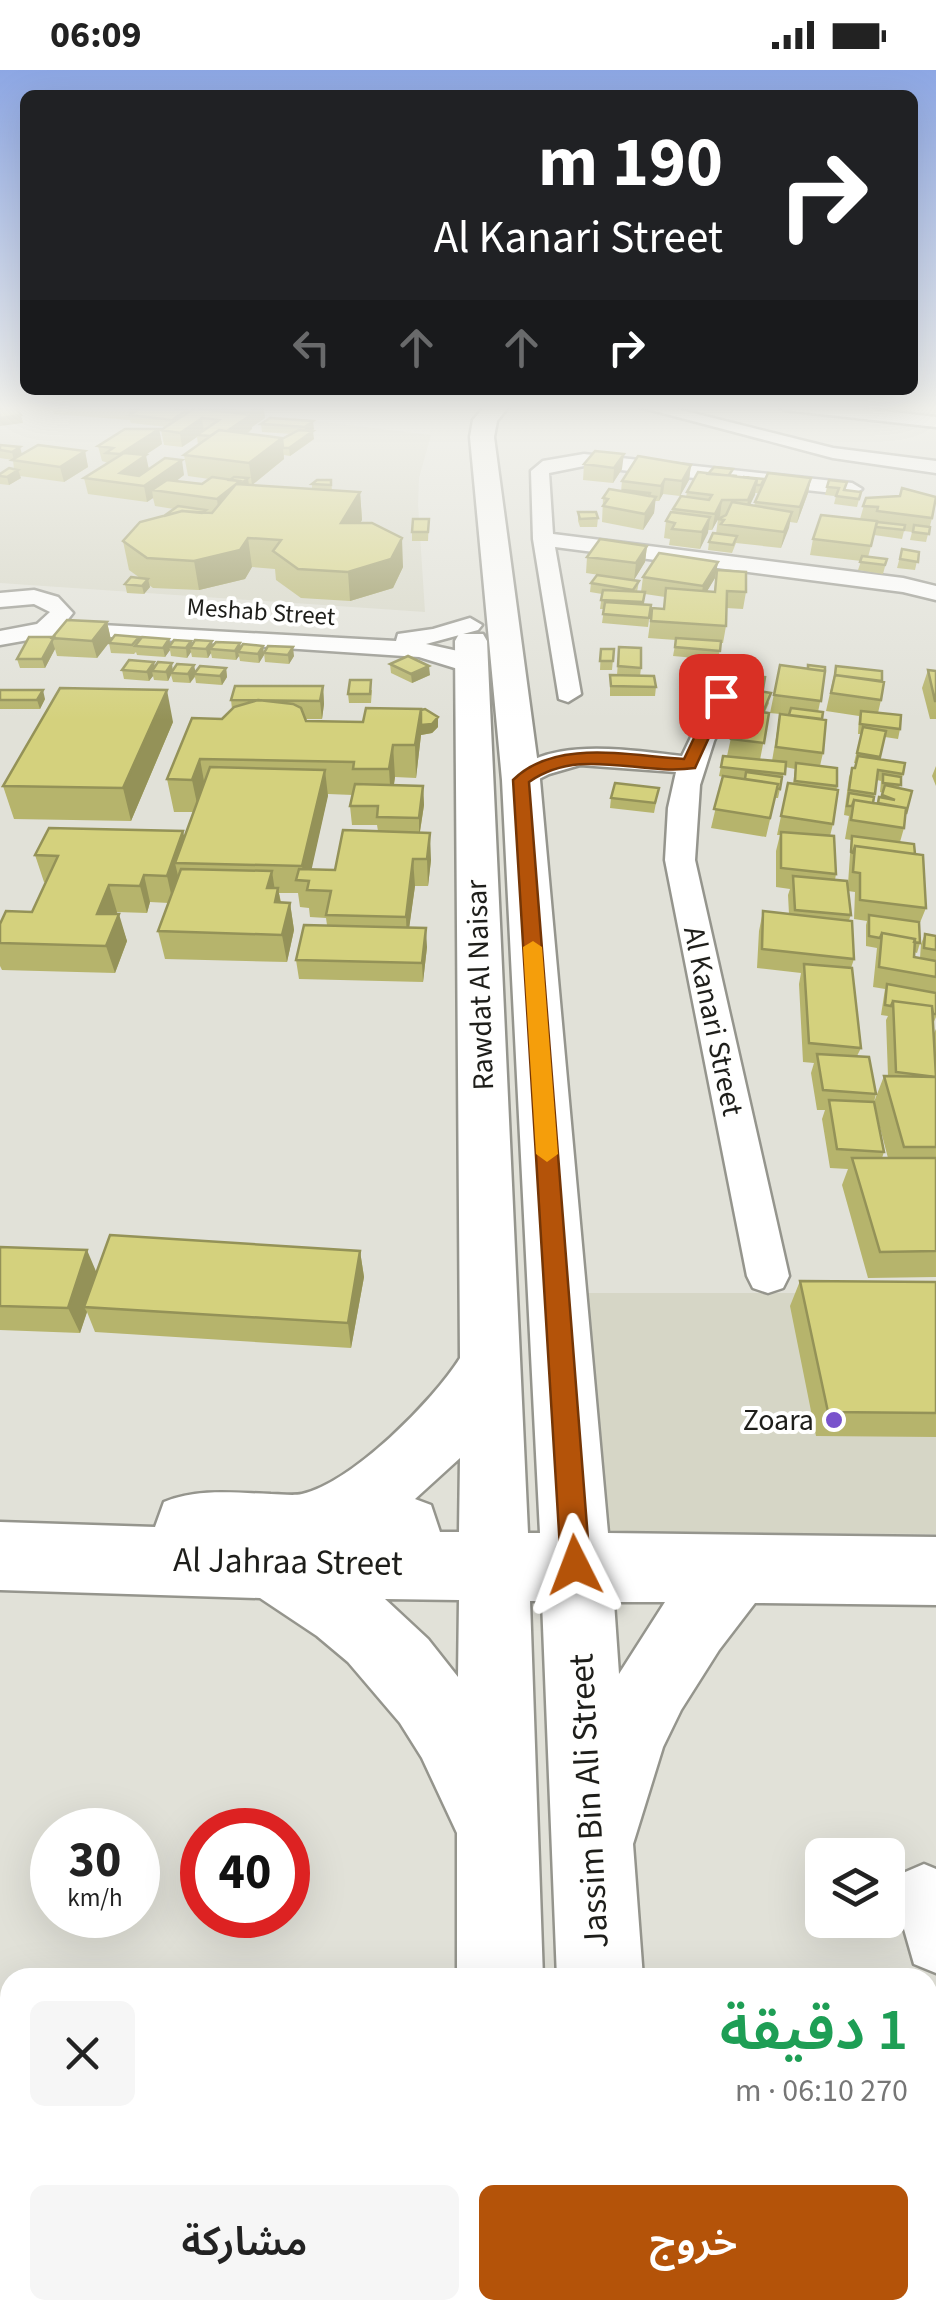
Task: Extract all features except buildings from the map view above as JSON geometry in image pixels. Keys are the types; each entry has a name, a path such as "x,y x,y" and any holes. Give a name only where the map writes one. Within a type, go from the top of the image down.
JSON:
{"street":[{"name":"Rawdat Al Naisar","path":"456,510 472,666 493,1549"},
{"name":"Rawdat Al Naisar","path":"490,510 521,780 574,1549"},
{"path":"542,510 568,694"},
{"path":"543,539 903,585 936,593 936,581"},
{"path":"0,600 36,597 56,603 44,626 0,657"},
{"name":"Meshab Street","path":"44,626 125,621 390,639 422,638 470,625"},
{"name":"Meshab Street","path":"44,626 419,650 472,666"},
{"path":"0,638 44,626"},
{"name":"Al Kanari Street","path":"732,674 689,764 679,837 682,877 768,1276"},
{"path":"512,722 546,742 591,756 689,764"},
{"path":"521,780 550,764 591,756"},
{"path":"490,1363 450,1426 422,1455 288,1544 316,1589 403,1663 456,1742 498,1836"},
{"name":"Al Jahraa Street","path":"0,1525 288,1544 574,1549 739,1568 936,1570"},
{"name":"Al Jahraa Street","path":"0,1556 288,1544"},
{"path":"493,1549 500,1968"},
{"name":"Jassim Bin Ali Street","path":"574,1549 599,1968"},
{"path":"593,1869 613,1777 638,1713 668,1658 702,1610 739,1568"}],"shaded area":[{"path":"0,510 418,510 425,612 0,583"},
{"path":"575,1293 936,1293 936,1534 599,1532"}],"slow traffic":[{"path":"533,947 547,1154"}],"place":[{"name":"Zoara","path":"834,1420"}],"route":[{"path":"575,1565 521,780 539,768 576,757 689,764 721,696"}]}
